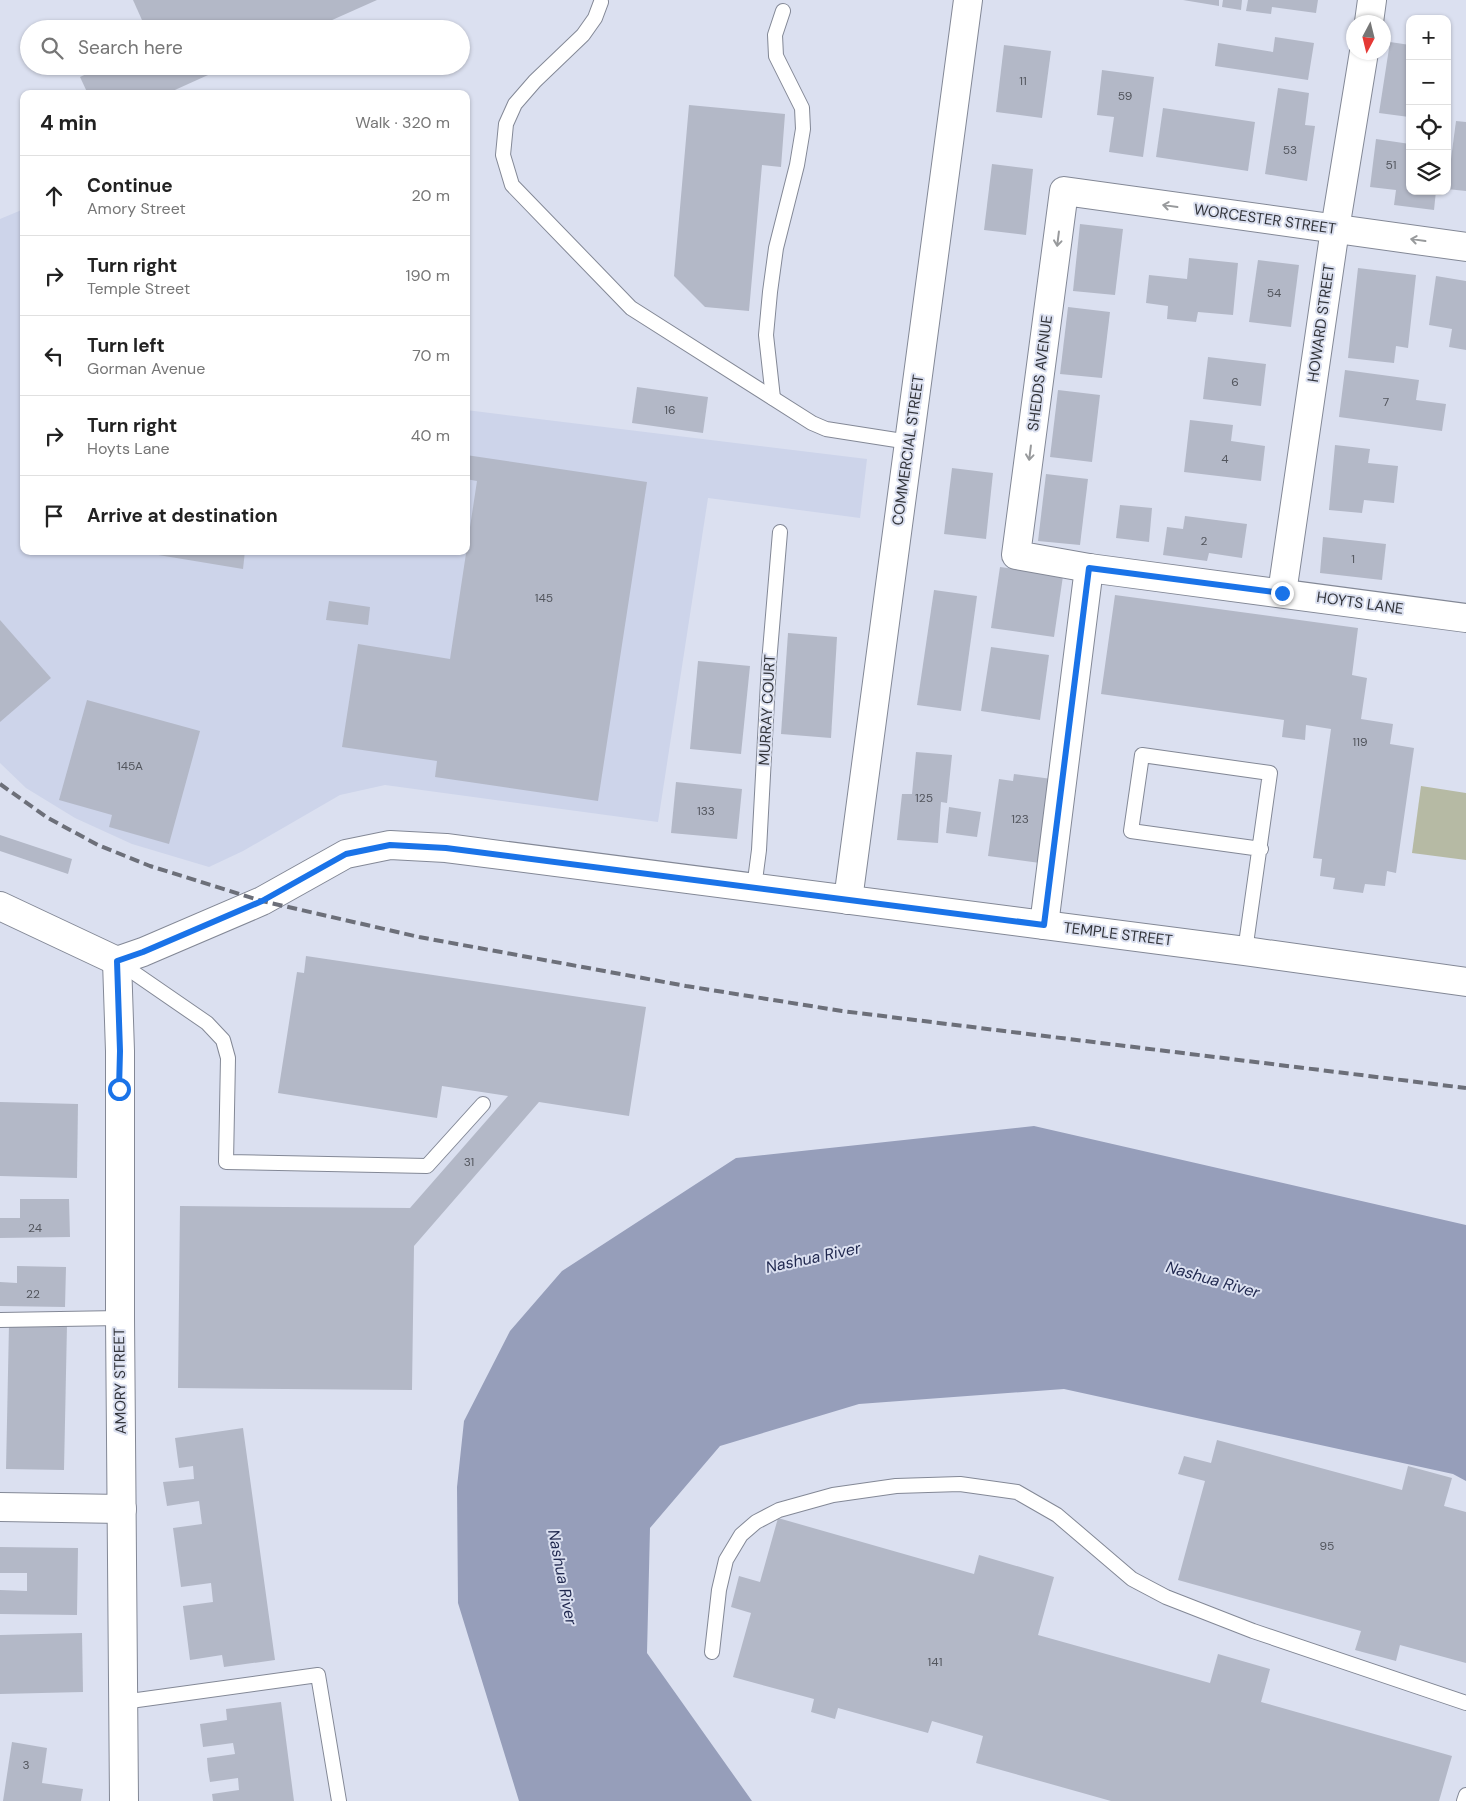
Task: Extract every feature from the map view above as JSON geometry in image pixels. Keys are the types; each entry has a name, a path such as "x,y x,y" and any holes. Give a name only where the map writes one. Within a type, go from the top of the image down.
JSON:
{"street":[{"name":"COMMERCIAL STREET","path":"848,900 968,0"},
{"path":"1370,15 1372,0"},
{"name":"HOWARD STREET","path":"1282,593 1335,229 1363,60"},
{"name":"WORCESTER STREET","path":"1064,191 1466,247"},
{"name":"SHEDDS AVENUE","path":"1016,555 1064,191"},
{"name":"HOYTS LANE","path":"1016,555 1089,568 1466,618"},
{"path":"1044,925 1089,568"},
{"name":"TEMPLE STREET","path":"117,961 143,952 262,901 346,854 390,845 456,849 1245,951 1466,982"},
{"path":"0,906 117,961"},
{"name":"AMORY STREET","path":"117,961 120,1051 124,1801"},
{"path":"0,1506 122,1509"}],"lane":[{"path":"601,2 595,18 583,35 535,81 515,104 506,124 503,155 512,185 631,308 812,423 826,429 909,442"},
{"path":"773,398 766,335 770,292 776,248 804,129 802,108 776,56 775,35 783,12"},
{"name":"MURRAY COURT","path":"754,888 759,850 769,663 780,532"},
{"path":"1245,951 1261,848 1270,773 1142,755 1131,831 1261,848"},
{"path":"117,961 207,1023 223,1040 228,1058 226,1162 427,1166 483,1104"},
{"path":"0,1320 120,1318"},
{"path":"712,1652 719,1590 726,1560 741,1536 756,1522 779,1510 832,1495 896,1486 960,1484 1017,1492 1057,1515 1132,1579 1166,1597 1253,1631 1466,1703"},
{"path":"123,1702 318,1675 339,1801"},
{"path":"1464,1801 1466,1795"}],"shaded area":[{"path":"20,211 20,555 470,555 470,410 867,459 860,518 708,498 658,822 385,785 340,795 243,851 209,867 132,844 75,818 26,788 0,763 0,219"}],"green space":[{"path":"1421,786 1466,793 1466,860 1412,853"}],"water":[{"name":"Nashua River","path":"1034,1126 1466,1225 1466,1481 1453,1474 1064,1389 859,1404 720,1446 650,1528 647,1653 752,1801 519,1801 458,1603 457,1487 464,1421 510,1331 562,1271 736,1158"}],"building":[{"path":"133,0 377,0 332,20 142,20"},
{"path":"1183,0 1219,0 1219,6"},
{"path":"1223,0 1242,0 1241,10 1222,7"},
{"path":"1248,0 1318,0 1316,13 1272,7 1271,14 1246,11"},
{"path":"1275,37 1314,43 1308,80 1215,66 1218,43 1273,52"},
{"path":"1391,42 1406,44 1406,117 1379,113 1387,60 1391,60"},
{"path":"1004,45 1051,51 1042,118 996,112"},
{"path":"1102,70 1154,77 1143,157 1109,152 1114,117 1097,115"},
{"path":"84,75 208,75 175,90 86,90 80,77"},
{"path":"1278,88 1309,93 1305,125 1315,126 1307,181 1265,174"},
{"path":"689,105 785,114 781,167 762,165 749,311 705,307 674,276"},
{"path":"1163,108 1255,122 1248,171 1156,157"},
{"path":"1456,121 1466,122 1466,191 1451,189 1451,159"},
{"path":"1376,139 1406,143 1406,195 1436,195 1434,210 1394,205 1396,190 1370,187"},
{"path":"992,164 1033,169 1026,235 984,230"},
{"path":"1080,224 1123,229 1115,295 1073,291"},
{"path":"1189,258 1238,263 1233,315 1198,312 1196,322 1167,319 1168,306 1146,303 1149,275 1187,279"},
{"path":"1258,260 1299,265 1291,327 1249,322"},
{"path":"1358,268 1416,275 1408,348 1396,346 1394,363 1348,358"},
{"path":"1436,276 1466,281 1466,350 1449,347 1452,329 1429,325"},
{"path":"1068,307 1110,312 1102,378 1060,374"},
{"path":"1208,357 1266,364 1261,406 1203,399"},
{"path":"1345,370 1419,380 1416,400 1446,404 1442,431 1339,417"},
{"path":"637,387 708,397 703,433 632,423"},
{"path":"1058,390 1100,395 1092,462 1050,457"},
{"path":"1190,420 1233,425 1231,441 1265,446 1261,481 1184,472"},
{"path":"1335,445 1370,449 1368,463 1398,466 1394,503 1364,500 1362,513 1329,510"},
{"path":"470,456 647,482 598,801 435,777 437,761 342,747 358,644 450,659 466,555 470,555 470,527 477,481 470,480"},
{"path":"952,468 993,473 986,539 944,534"},
{"path":"1046,474 1088,479 1080,545 1038,541"},
{"path":"1120,505 1152,508 1149,542 1116,538"},
{"path":"1185,516 1247,524 1242,558 1209,553 1207,561 1163,555 1167,527 1183,529"},
{"path":"1323,537 1386,544 1382,580 1320,573"},
{"path":"158,555 245,555 243,569"},
{"path":"1000,567 1063,576 1054,637 991,628"},
{"path":"934,590 977,596 961,711 917,705"},
{"path":"1115,595 1358,628 1352,675 1367,678 1361,719 1393,724 1390,744 1414,748 1396,873 1387,871 1385,886 1365,884 1363,893 1333,889 1335,878 1320,876 1322,859 1313,858 1331,729 1306,725 1305,740 1282,737 1284,720 1101,694"},
{"path":"329,601 370,607 368,625 326,620"},
{"path":"0,620 51,678 0,722"},
{"path":"788,633 837,637 831,738 781,734"},
{"path":"991,647 1049,655 1040,720 981,711"},
{"path":"698,661 750,666 741,754 690,749"},
{"path":"87,700 200,731 169,844 109,827 112,815 59,800"},
{"path":"916,752 952,755 947,803 941,802 938,843 897,840 902,794 912,794"},
{"path":"1014,774 1052,779 1040,863 988,856 999,779 1013,781"},
{"path":"676,782 742,789 737,839 671,833"},
{"path":"949,807 981,812 977,837 946,833"},
{"path":"0,835 72,859 68,874 0,851"},
{"path":"306,956 646,1007 629,1116 539,1102 414,1246 412,1390 178,1388 180,1206 410,1208 508,1096 442,1086 437,1118 278,1093 297,972 304,973"},
{"path":"0,1102 78,1104 77,1178 0,1176"},
{"path":"20,1199 69,1199 70,1237 0,1238 0,1218 20,1218"},
{"path":"17,1266 66,1267 65,1307 0,1306 0,1282 17,1283"},
{"path":"9,1324 67,1325 64,1470 6,1469"},
{"path":"243,1428 275,1660 224,1667 222,1655 190,1660 183,1606 213,1602 211,1583 181,1587 173,1528 202,1524 199,1501 167,1506 163,1482 194,1479 193,1466 179,1468 175,1438"},
{"path":"1217,1440 1402,1490 1408,1466 1452,1478 1444,1506 1466,1512 1466,1663 1400,1645 1396,1661 1355,1650 1361,1631 1178,1580 1205,1481 1178,1474 1184,1456 1211,1463"},
{"path":"778,1518 974,1574 979,1555 1054,1577 1038,1635 1210,1683 1218,1654 1270,1669 1261,1702 1452,1756 1439,1801 1111,1801 976,1763 983,1736 932,1721 928,1733 838,1708 835,1719 811,1712 814,1699 733,1677 751,1613 731,1607 739,1576 760,1582"},
{"path":"0,1547 78,1548 77,1615 0,1614 0,1590 27,1591 27,1573 0,1573"},
{"path":"82,1633 83,1692 0,1694 0,1635"},
{"path":"281,1702 294,1801 213,1801 212,1794 239,1790 238,1778 210,1782 207,1758 235,1754 233,1743 203,1747 200,1724 227,1720 226,1709"},
{"path":"12,1742 47,1748 42,1783 83,1789 81,1801 3,1801"}],"railway":[{"path":"0,784 48,818 98,845 150,866 262,901 419,937 686,986 842,1011 1466,1088"}],"route":[{"path":"119,1089 120,1051 117,961 187,934 262,901 346,854 369,848 390,845 446,848 1044,925 1089,568 1282,593"}]}
